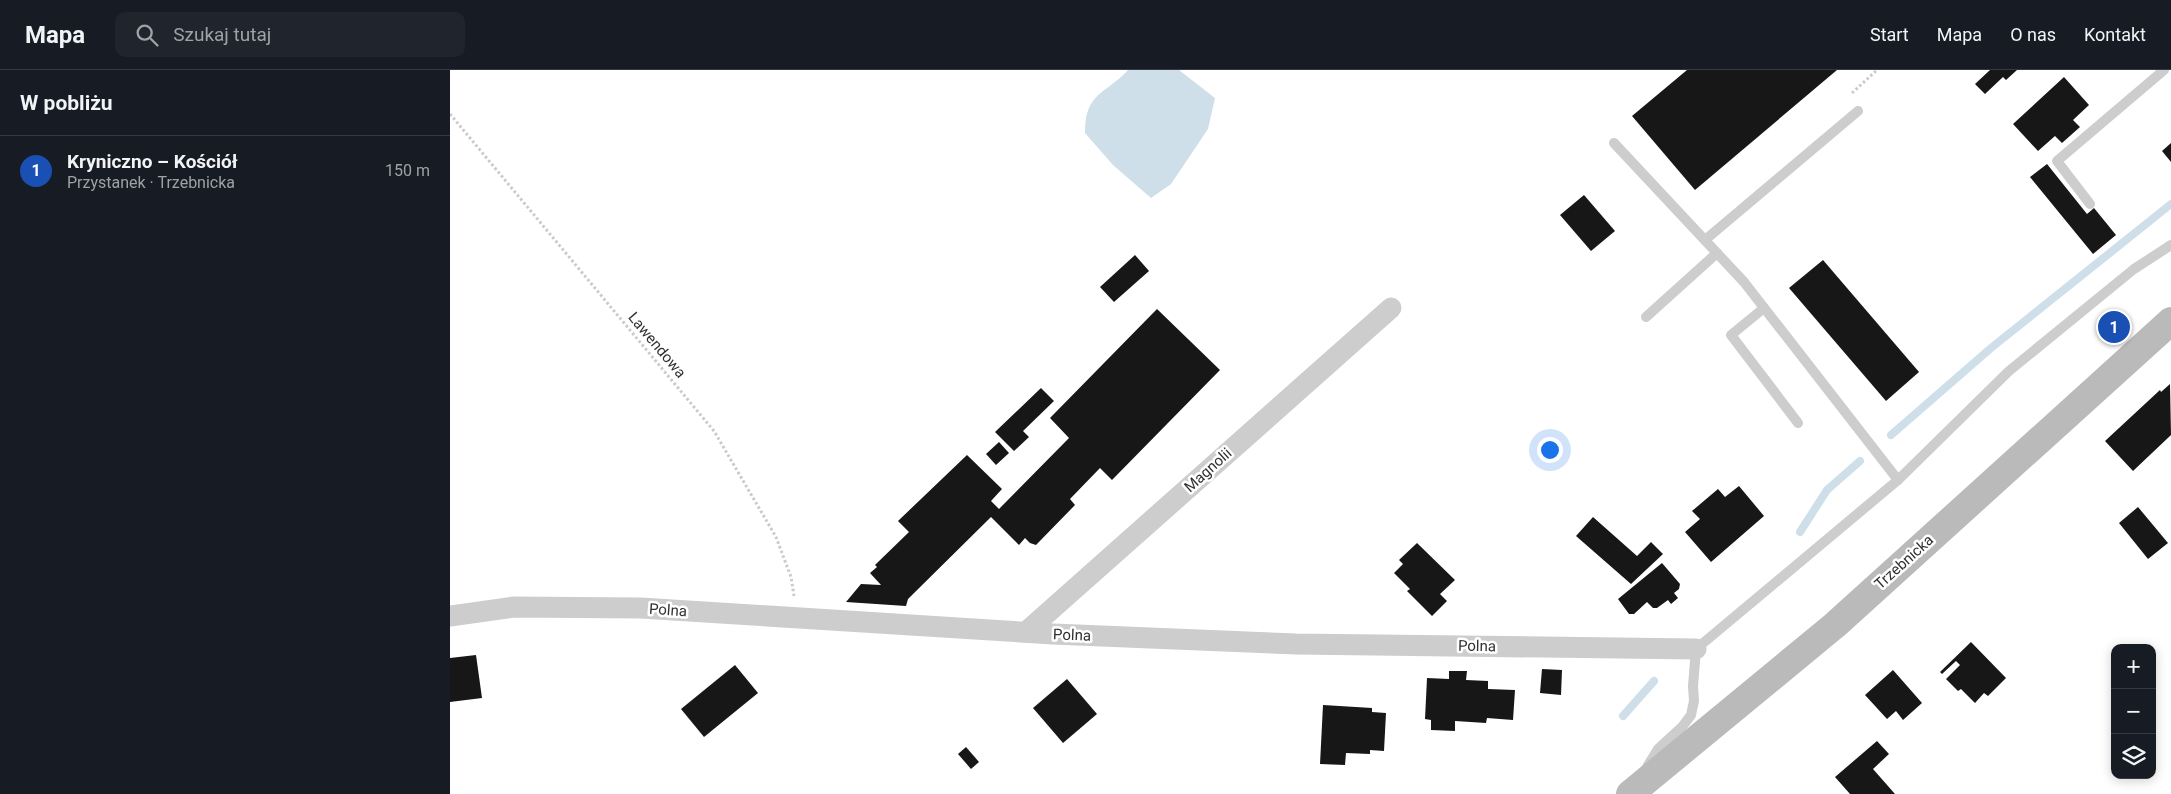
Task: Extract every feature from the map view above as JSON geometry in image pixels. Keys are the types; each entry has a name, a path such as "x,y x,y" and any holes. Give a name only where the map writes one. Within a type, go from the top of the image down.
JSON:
{"main road":[{"name":"Trzebnicka","path":"1630,794 1835,625 2171,321"}],"street":[{"name":"Magnolii","path":"1026,632 1391,308"},
{"name":"Polna","path":"450,616 514,607 641,608 1026,632 1296,644 1696,649"}],"lane":[{"path":"2090,204 2057,161 2164,70"},
{"path":"1705,240 1858,111"},
{"path":"1614,143 1744,282 1898,480"},
{"path":"1630,794 1658,749 1682,727 1691,715 1694,701 1693,686 1696,649 1898,480 2009,371 2134,269 2171,245"},
{"path":"1646,317 1717,253"},
{"path":"1764,308 1731,335 1798,424"}],"path":[{"path":"1852,93 1878,70"},
{"name":"Lawendowa","path":"450,114 714,431 776,537 791,577 797,619"}],"shaded area":[{"path":"1128,70 1179,70 1215,98 1208,129 1171,184 1151,198 1113,165 1085,133 1088,109 1098,96"}],"building":[{"path":"1687,70 1837,70 1695,190 1632,116"},
{"path":"1990,70 2017,70 2006,80 2003,77 1985,94 1975,84"},
{"path":"2064,77 2089,105 2073,120 2080,127 2062,143 2055,136 2038,151 2013,124"},
{"path":"2171,143 2171,162 2162,151"},
{"path":"2047,164 2087,214 2094,208 2116,235 2093,254 2030,177"},
{"path":"1584,195 1615,231 1591,251 1560,215"},
{"path":"1135,255 1149,271 1114,302 1100,287"},
{"path":"1823,260 1919,372 1886,401 1789,288"},
{"path":"1157,309 1220,370 1112,480 1100,468 1070,499 1075,505 1036,545 1030,543 1025,538 1019,545 991,517 908,599 906,606 846,602 861,584 881,585 870,573 877,567 875,565 909,532 898,521 967,455 1002,489 991,501 999,509 1069,438 1050,418"},
{"path":"2170,384 2171,435 2133,471 2105,441 2160,390 2161,392"},
{"path":"1041,388 1054,401 1023,431 1029,437 1014,451 995,432"},
{"path":"999,442 1009,453 996,465 986,454"},
{"path":"1739,486 1764,516 1711,562 1685,532 1700,519 1692,511 1718,489 1725,497"},
{"path":"2138,507 2168,543 2148,559 2119,523"},
{"path":"1593,517 1637,556 1651,542 1663,554 1631,584 1576,536"},
{"path":"1417,543 1455,580 1440,594 1447,601 1432,616 1407,591 1410,589 1394,573 1403,564 1399,560"},
{"path":"1662,563 1680,584 1679,589 1674,593 1678,598 1671,604 1668,600 1657,608 1653,608 1647,602 1634,614 1629,614 1618,599"},
{"path":"1971,642 2006,678 1988,696 1984,693 1975,703 1961,689 1958,691 1946,679 1960,665 1956,661 1942,674 1940,672"},
{"path":"476,655 482,698 450,702 450,658"},
{"path":"735,665 758,693 704,737 681,709"},
{"path":"1542,669 1562,670 1561,695 1540,693"},
{"path":"1893,670 1922,703 1903,720 1896,711 1887,719 1865,695"},
{"path":"1449,671 1467,671 1466,680 1488,681 1488,689 1515,690 1513,720 1487,718 1486,723 1455,721 1455,731 1431,730 1431,720 1425,719 1427,678 1449,679"},
{"path":"1067,679 1097,714 1063,743 1033,708"},
{"path":"1323,705 1372,708 1372,712 1386,713 1384,751 1370,750 1370,754 1346,753 1345,765 1320,764"},
{"path":"1877,741 1889,754 1873,769 1895,794 1850,794 1835,777"},
{"path":"966,747 979,762 971,769 958,754"}],"waterway":[{"path":"1891,435 1991,348 2171,204"},
{"path":"1800,532 1827,490 1860,461"},
{"path":"1623,716 1654,681"}],"place":[{"name":"Kryniczno – Kościół","path":"2114,327"}]}
